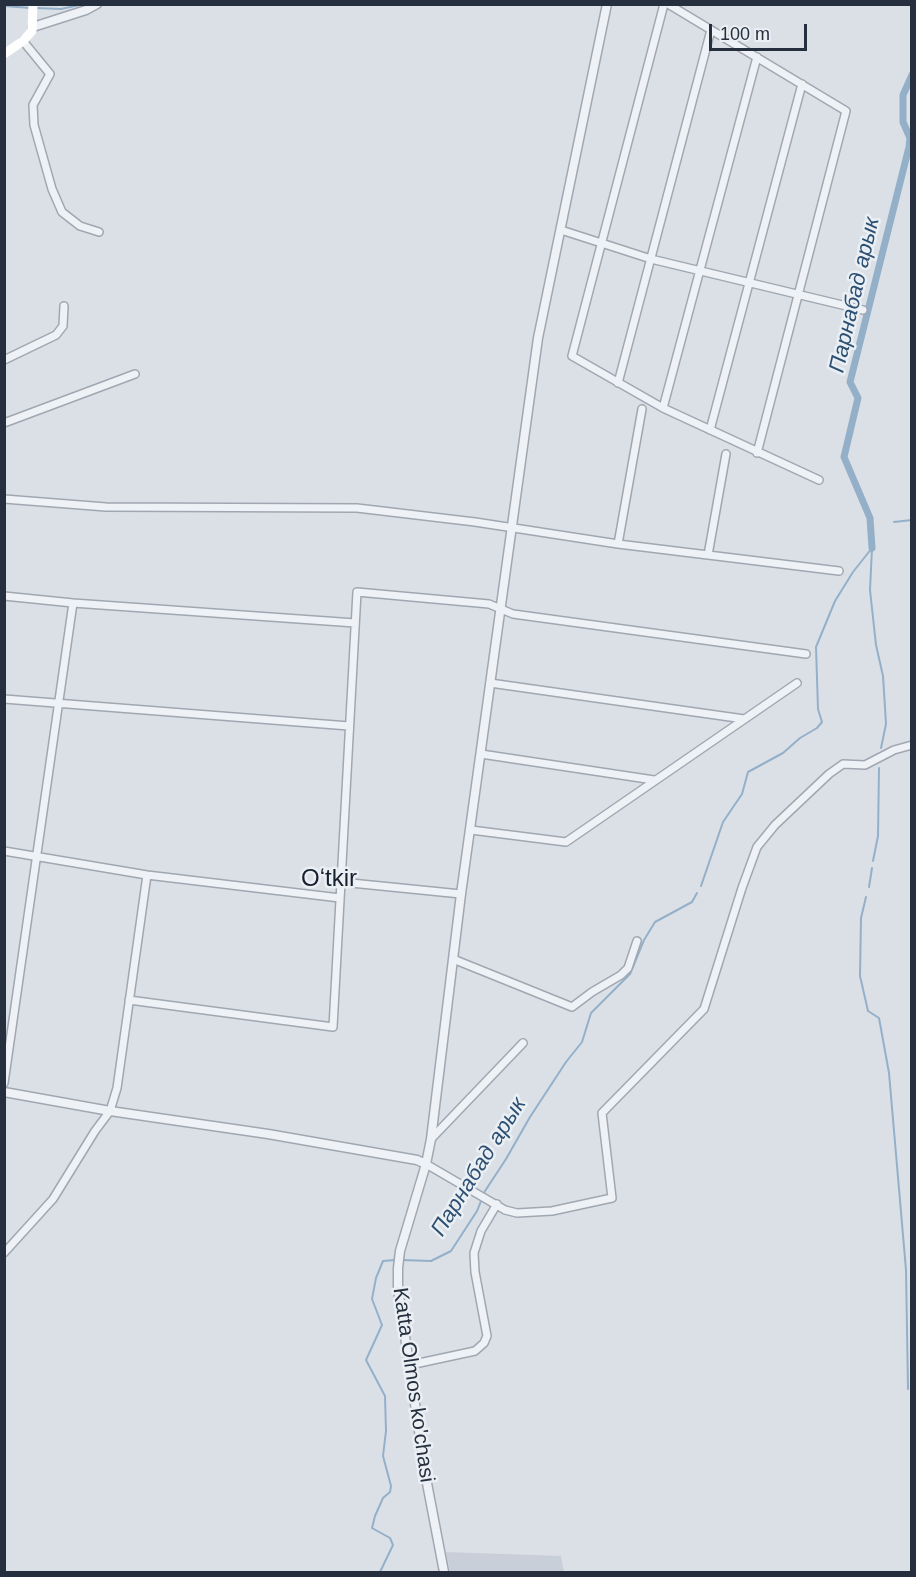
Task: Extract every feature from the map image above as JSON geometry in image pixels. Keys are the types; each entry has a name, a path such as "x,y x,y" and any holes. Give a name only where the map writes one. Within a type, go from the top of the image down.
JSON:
{"main road":[{"path":"4,54 23,41 33,27 33,8"}],"street":[{"path":"33,27 75,14 97,4"},
{"name":"Katta Olmos ko'chasi","path":"444,1572 426,1478 398,1289 398,1268 400,1251 426,1164 431,1139 489,683 538,338 608,4"},
{"path":"757,453 846,111 666,4 572,356 663,408 757,453 819,480"},
{"path":"618,382 711,30"},
{"path":"23,41 50,74 33,105 34,125 52,189 62,212 80,226 99,232"},
{"path":"663,408 757,57"},
{"path":"710,430 802,84"},
{"path":"561,230 651,259 863,310"},
{"path":"4,360 56,335 63,326 64,306"},
{"path":"4,423 135,374"},
{"path":"618,544 642,409"},
{"path":"708,555 726,454"},
{"path":"4,500 106,507 357,508 618,544 839,571"},
{"path":"129,1000 333,1027 357,592 489,604 513,614 806,654"},
{"path":"4,596 355,623"},
{"path":"4,1083 73,603"},
{"path":"489,683 744,719"},
{"path":"471,830 566,842 797,683"},
{"path":"4,699 349,726"},
{"path":"4,1092 417,1160 510,1211 527,1213 612,1198 602,1113 704,1009 757,847 775,825 828,774 843,764 865,765 894,750 912,746"},
{"path":"481,754 654,780"},
{"path":"4,851 147,875 340,898"},
{"path":"4,1253 53,1199 94,1131 110,1111 117,1088 147,875"},
{"path":"341,882 461,894"},
{"path":"453,959 572,1007 628,968 637,942"},
{"path":"431,1139 523,1043"},
{"path":"410,1365 475,1351 484,1343 487,1336 475,1272 474,1253 481,1231 497,1204"}],"shaded area":[{"path":"446,1552 561,1556 564,1572 450,1572"}],"waterway":[{"path":"36,8 61,9 84,4"},
{"path":"4,6 31,8"},
{"name":"Парнабад арык","path":"872,548 870,518 844,457 858,398 850,382 909,147 910,138 903,122 903,95 912,75"},
{"path":"894,522 912,520"},
{"path":"872,548 870,590 876,645 883,676 886,724 881,748"},
{"name":"Парнабад арык","path":"701,886 723,822 742,794 748,772 783,753 822,722 818,709 816,647 835,601 853,572 872,548"},
{"path":"873,861 878,836 879,768"},
{"path":"869,887 872,868"},
{"name":"Парнабад арык","path":"401,1260 431,1261 451,1251 477,1211 485,1191 530,1117 582,1042 591,1013 630,974 644,940 655,922 692,902 697,893"},
{"path":"866,897 861,918 860,976 868,1011 879,1018 889,1073 906,1270 908,1389"},
{"name":"Парнабад арык","path":"380,1572 393,1545 390,1538 372,1528 383,1498 390,1492 391,1486 383,1456 386,1431 385,1396 366,1360 382,1325 372,1299 376,1278 383,1261 395,1260"}],"district":[{"name":"Oʻtkir","path":"329,879"}]}
